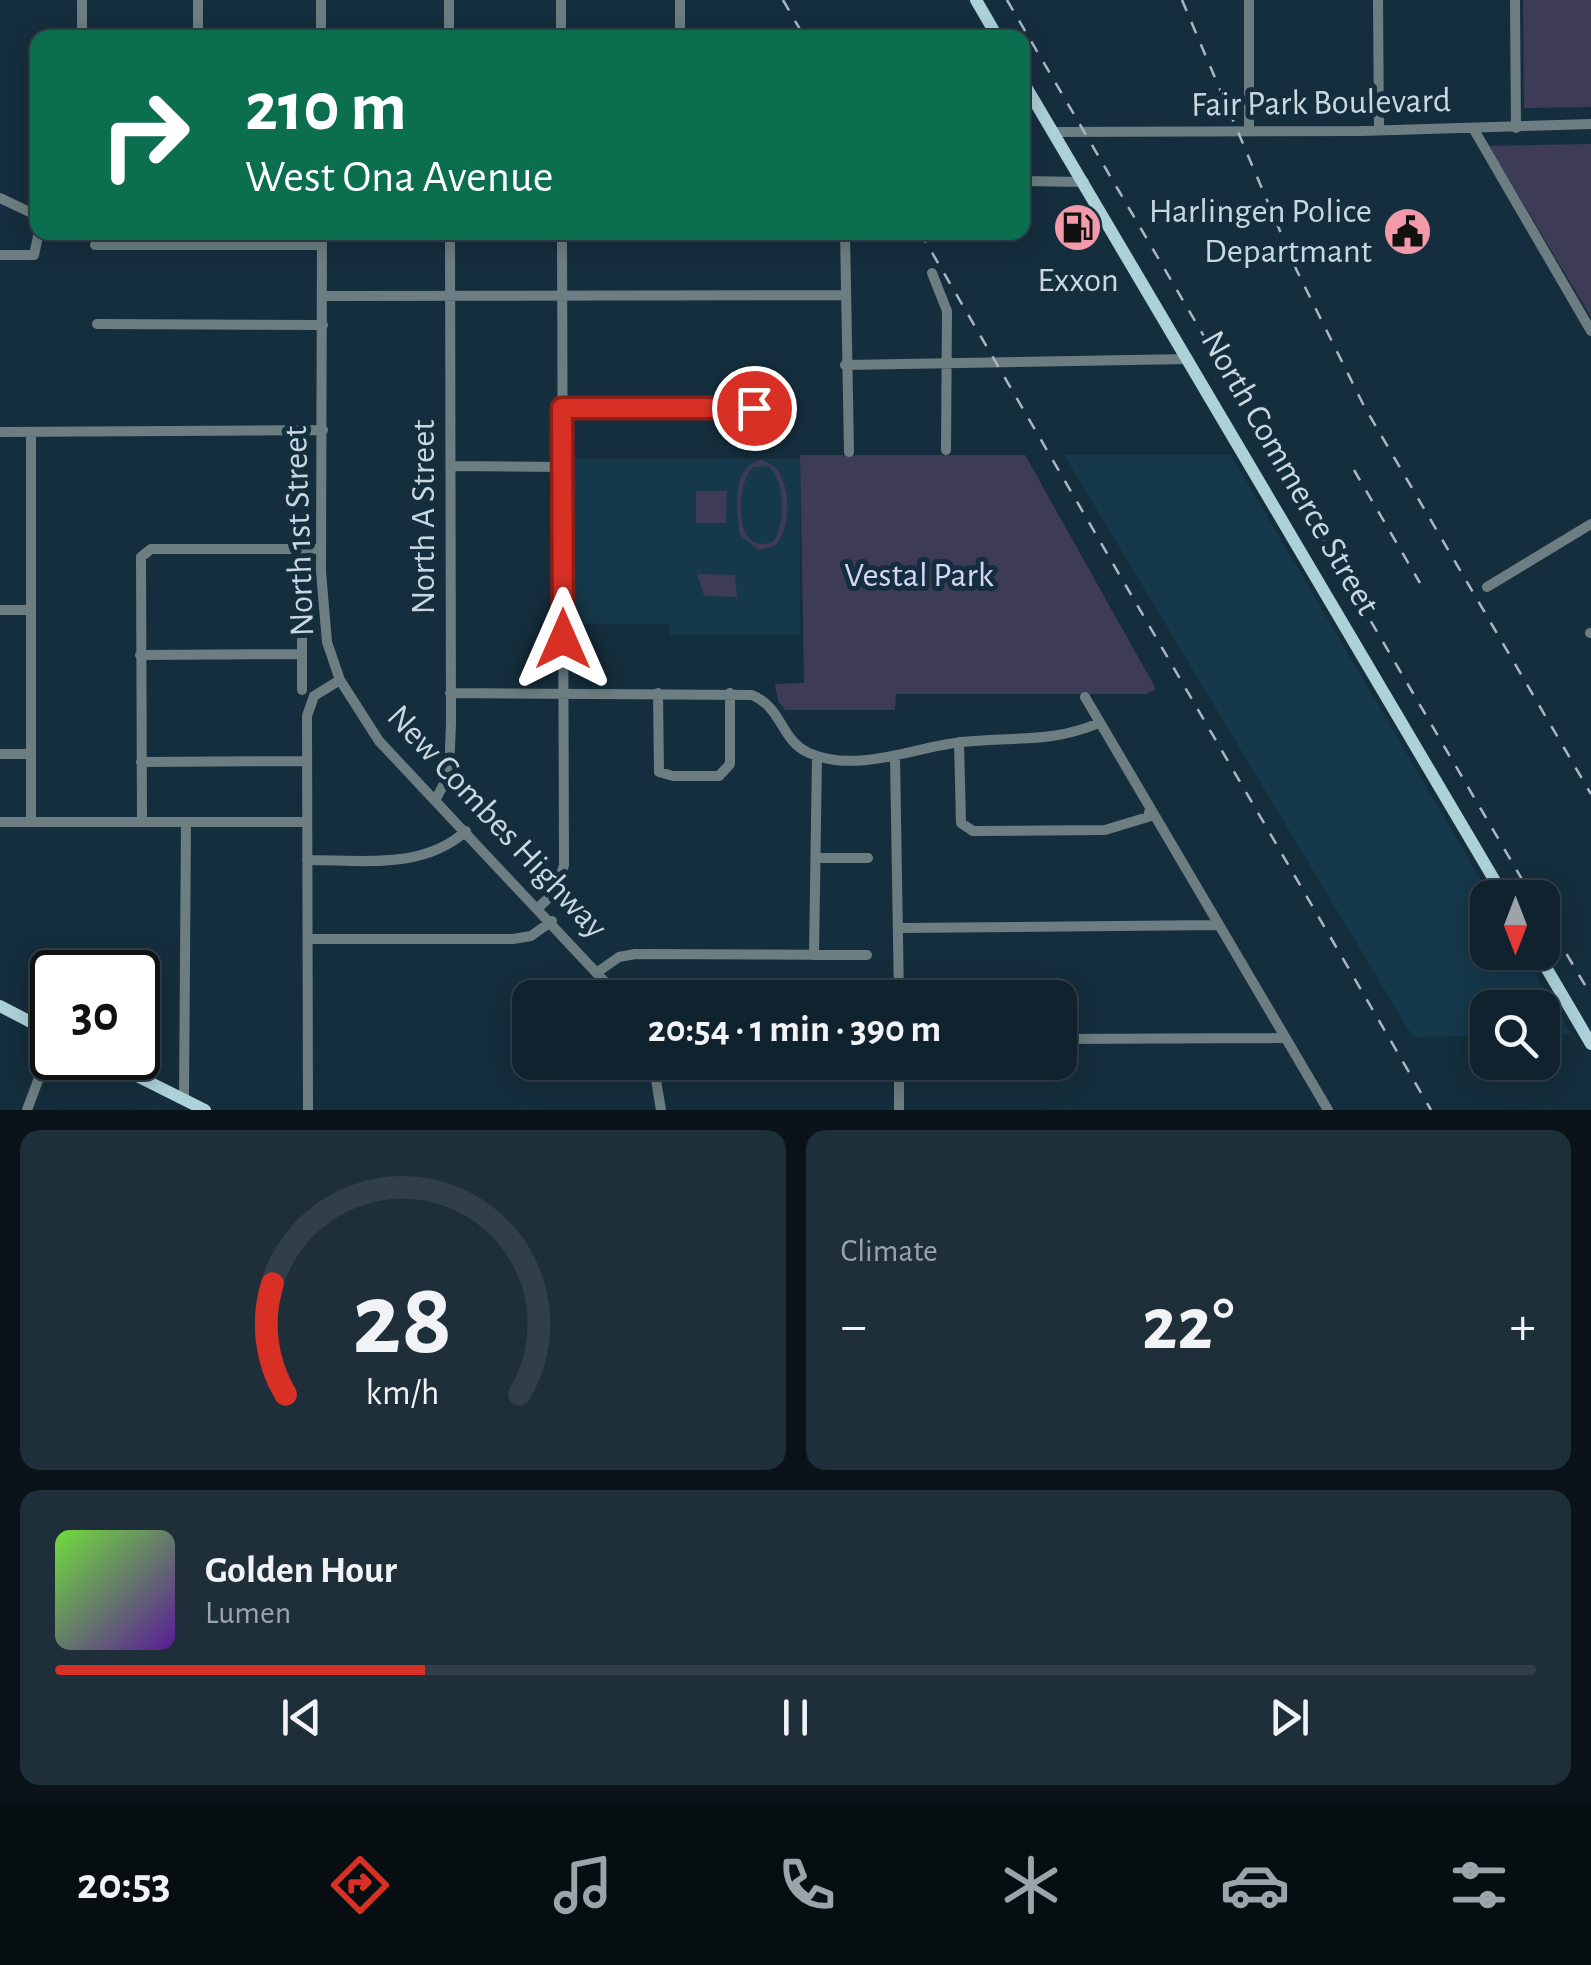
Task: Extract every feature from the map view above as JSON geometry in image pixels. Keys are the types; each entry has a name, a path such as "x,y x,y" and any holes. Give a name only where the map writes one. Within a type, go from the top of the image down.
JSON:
{"main road":[{"path":"976,0 993,30"},
{"name":"North Commerce Street","path":"1030,94 1494,880"},
{"path":"1548,970 1591,1044"},
{"path":"0,1006 30,1022"},
{"path":"144,1080 205,1110"}],"street":[{"path":"82,0 82,30"},
{"path":"198,0 198,30"},
{"path":"321,0 321,30"},
{"path":"449,0 449,30"},
{"path":"561,0 561,30"},
{"path":"680,0 680,30"},
{"path":"1249,0 1249,131"},
{"path":"1378,0 1379,130"},
{"path":"1515,0 1516,128"},
{"name":"Fair Park Boulevard","path":"1052,132 1591,124"},
{"path":"1474,128 1591,331"},
{"path":"1030,182 1084,182"},
{"path":"0,198 30,212"},
{"path":"0,255 34,255 37,240"},
{"name":"North 1st Street","path":"308,1110 309,704 321,690 340,680 327,642 321,549 322,240"},
{"name":"North A Street","path":"436,799 449,774 450,240"},
{"path":"538,907 556,891 564,865 562,240"},
{"path":"845,240 848,452"},
{"path":"95,245 322,245"},
{"path":"932,272 947,311 946,450"},
{"path":"323,296 846,295"},
{"path":"96,324 323,325"},
{"path":"845,365 1188,359"},
{"path":"562,408 792,408"},
{"path":"0,432 323,430"},
{"path":"31,432 31,822"},
{"path":"452,466 562,467"},
{"path":"1487,587 1591,524"},
{"path":"302,549 302,690"},
{"path":"142,822 141,557 146,550 321,549"},
{"path":"0,610 29,610"},
{"path":"140,655 302,654"},
{"name":"New Combes Highway","path":"340,680 371,731 606,980"},
{"path":"658,693 659,772 686,777 719,776 730,764 730,693"},
{"path":"450,694 730,693 766,700 781,717 787,736 817,756 896,756 959,742 1054,739 1100,722"},
{"path":"1085,698 1328,1110"},
{"path":"959,742 962,823 973,831 1117,829 1148,817 1150,809"},
{"path":"0,754 31,754"},
{"path":"814,955 817,756"},
{"path":"896,756 899,980"},
{"path":"141,762 306,761"},
{"path":"0,822 307,822"},
{"path":"184,1100 186,822"},
{"path":"307,860 406,860 438,852 466,831"},
{"path":"817,858 868,858"},
{"path":"308,939 513,939 532,936 552,921"},
{"path":"899,928 1218,924"},
{"path":"599,971 618,957 635,954 867,955"},
{"path":"1077,1039 1284,1038"},
{"path":"27,1110 38,1080"},
{"path":"656,1080 662,1110"},
{"path":"899,1080 899,1110"}],"shaded area":[{"path":"1064,455 1231,455 1481,880 1470,880 1470,970 1533,970 1545,990 1470,990 1470,1036 1413,1037"},
{"path":"572,459 800,459 800,635 670,635 669,624 572,624"},
{"path":"1560,1015 1571,1034 1560,1034"}],"green space":[{"path":"1523,0 1591,0 1591,107 1524,108"},
{"path":"1591,144 1591,317 1489,146"},
{"name":"Vestal Park","path":"800,455 1025,455 1156,689 1146,694 896,694 895,710 785,710 778,701 775,684 804,683"},
{"path":"760,460 771,464 779,473 787,497 781,537 775,546 758,550 740,535 737,514 740,481 751,464","holes":["768,466 781,491 780,524 774,541 761,544 751,540 745,530 741,517 743,488 753,467"]},
{"path":"696,491 727,491 726,523 696,523"},
{"path":"697,574 735,575 737,597 704,596"}],"railway":[{"path":"783,0 800,30"},
{"path":"1007,0 1025,30"},
{"path":"1182,0 1297,271 1364,406 1591,794"},
{"path":"1030,39 1522,880"},
{"path":"925,240 1431,1110"},
{"path":"1354,470 1420,583"},
{"path":"1560,943 1591,995"}],"place":[{"name":"Exxon","path":"1078,228"},
{"name":"Harlingen Police Departmant","path":"1407,231"}],"route":[{"path":"563,639 562,408 754,408"}]}
